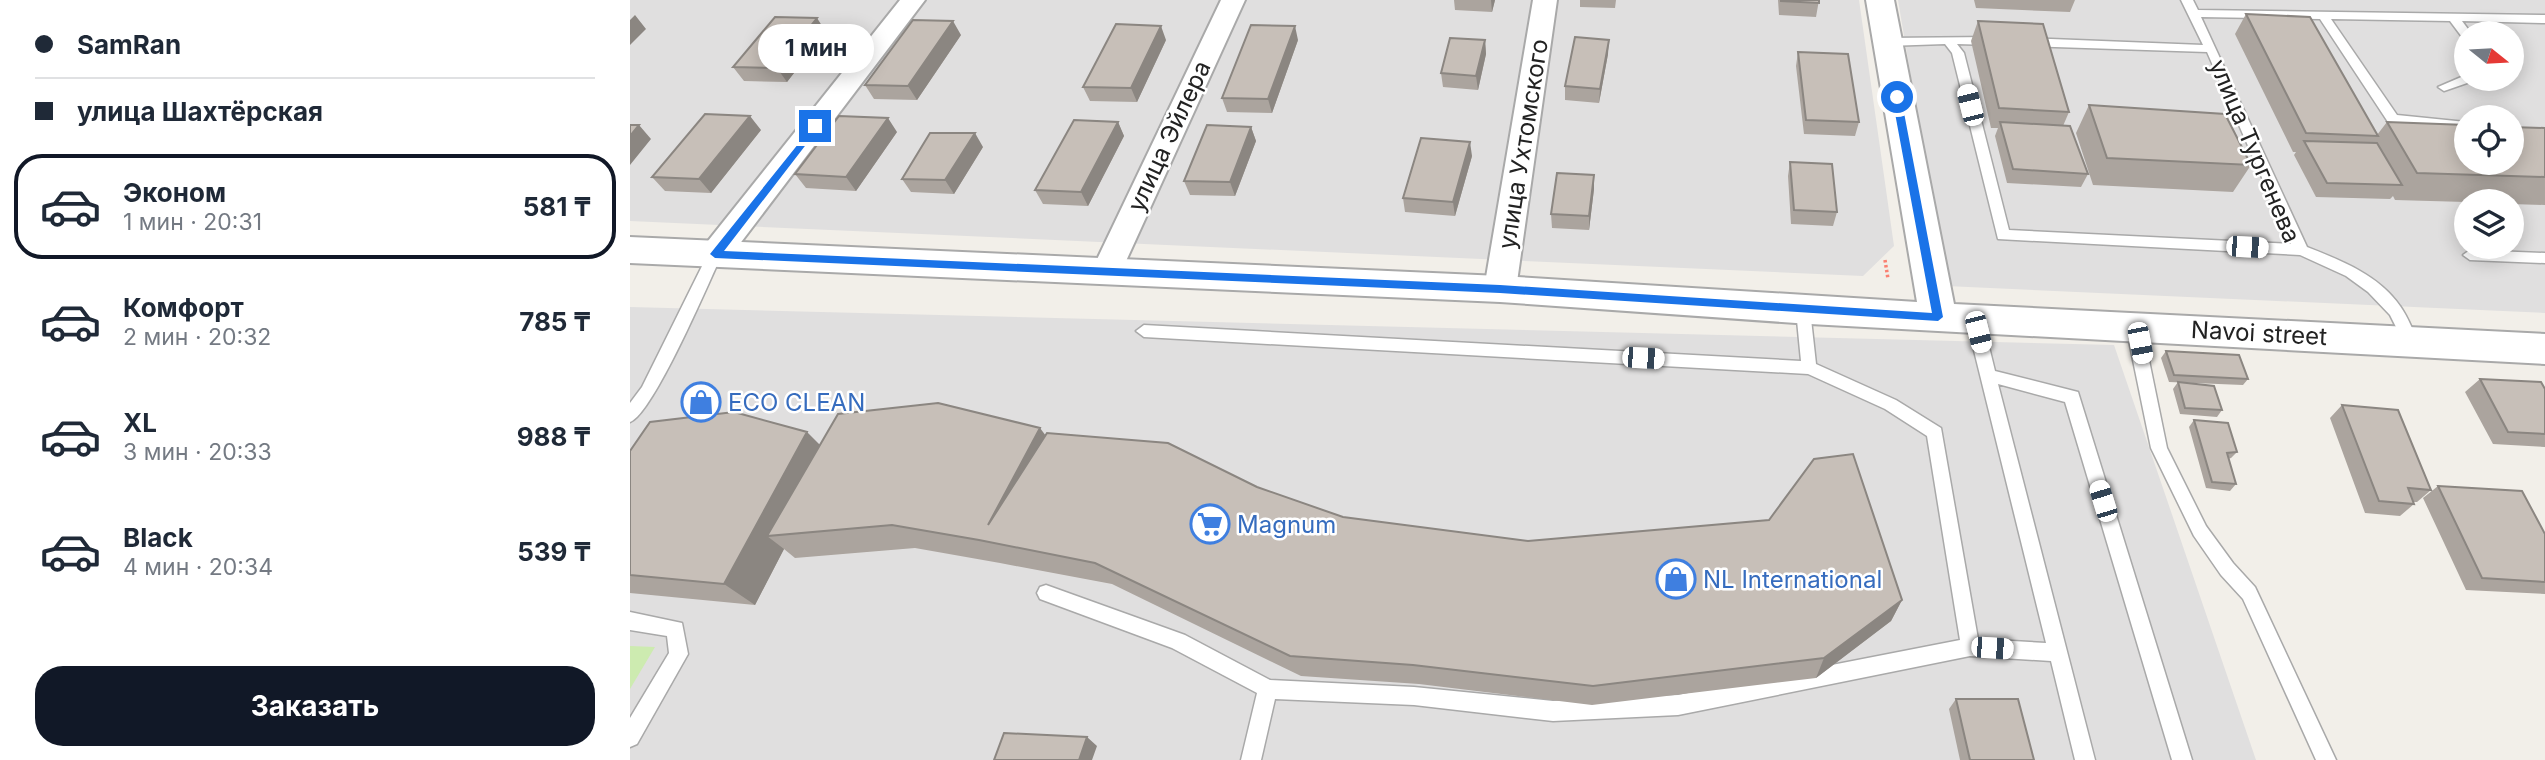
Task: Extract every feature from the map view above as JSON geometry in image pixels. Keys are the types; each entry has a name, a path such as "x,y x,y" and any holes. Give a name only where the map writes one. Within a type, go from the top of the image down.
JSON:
{"street":[{"path":"715,254 913,0"},
{"name":"улица Эйлера","path":"1106,272 1233,0"},
{"name":"улица Ухтомского","path":"1500,289 1545,0"},
{"path":"1881,0 1938,317"},
{"name":"Navoi street","path":"630,250 1500,289 1803,310 2545,349"}],"lane":[{"name":"улица Тургенева","path":"1948,40 1958,53 2003,235 2301,250 2212,49 2187,0"},
{"path":"2194,13 2545,19"},
{"path":"2323,15 2393,119 2454,125"},
{"path":"2454,17 2457,21"},
{"path":"1887,42 2004,42"},
{"path":"2017,42 2212,49"},
{"path":"2444,87 2454,83"},
{"path":"2301,250 2343,266 2394,307 2410,341"},
{"path":"630,415 648,391 715,254"},
{"path":"2524,257 2545,258"},
{"path":"1803,310 1810,368"},
{"path":"1974,318 2085,760"},
{"path":"2134,326 2159,448 2200,531 2227,569 2249,593 2326,760"},
{"path":"1144,331 1810,368 1869,392 1912,415 1935,433 1970,647"},
{"path":"1988,375 2071,397 2182,760"},
{"path":"1046,593 1178,641 1268,690 1414,696 1553,711 1678,705 1970,647 2056,652"},
{"path":"630,621 675,629 679,654 630,737"},
{"path":"1251,760 1268,690"}],"shaded area":[{"path":"630,0 1859,0 1894,246 1863,276 630,221"},
{"path":"1898,0 2545,0 2545,313 1946,286"},
{"path":"630,307 2114,345 2256,760 630,760"}],"green space":[{"path":"630,646 655,647 630,689"}],"building":[{"path":"1819,0 1819,3 1781,1"},
{"path":"2246,14 2310,17 2378,136 2306,133"},
{"path":"775,17 817,18 777,68 733,67"},
{"path":"913,20 953,21 908,86 865,85"},
{"path":"1978,21 2043,24 2069,112 1999,108"},
{"path":"1116,24 1161,26 1131,88 1083,87"},
{"path":"1251,25 1295,26 1268,99 1222,98"},
{"path":"1575,37 1609,40 1600,89 1565,86"},
{"path":"1450,38 1485,40 1476,76 1441,73"},
{"path":"1798,52 1848,54 1859,122 1806,120"},
{"path":"2089,105 2225,114 2251,165 2107,158"},
{"path":"705,114 750,116 699,179 652,177"},
{"path":"839,116 888,118 846,177 795,174"},
{"path":"1074,120 1118,122 1081,192 1035,190"},
{"path":"2000,122 2070,126 2088,174 2013,169"},
{"path":"2387,122 2454,125 2454,174 2417,173"},
{"path":"630,125 639,125 630,136"},
{"path":"1207,125 1251,127 1230,182 1184,181"},
{"path":"2524,127 2545,128 2545,177 2481,175 2524,175"},
{"path":"930,133 975,133 945,180 902,179"},
{"path":"1421,138 1470,142 1453,202 1403,198"},
{"path":"2304,141 2377,143 2402,185 2327,183"},
{"path":"1790,162 1832,164 1837,212 1794,210"},
{"path":"1557,173 1594,175 1589,216 1551,214"},
{"path":"2166,351 2239,355 2248,379 2174,375"},
{"path":"2480,379 2541,382 2545,389 2545,434 2508,432"},
{"path":"2178,382 2214,386 2222,410 2185,408"},
{"path":"938,403 1040,428 988,525 1047,433 1168,443 1257,487 1343,517 1528,541 1769,520 1814,459 1853,454 1902,600 1824,658 1593,686 1413,665 1290,656 1095,563 979,540 892,525 767,536 838,414"},
{"path":"2342,405 2398,410 2431,490 2408,488 2414,504 2379,501"},
{"path":"734,412 807,432 724,584 630,575 630,451 650,422"},
{"path":"2194,420 2228,423 2237,452 2227,453 2236,484 2212,482"},
{"path":"2438,486 2522,491 2545,534 2545,582 2482,578"},
{"path":"1956,699 2018,699 2034,760 1970,760"},
{"path":"1004,733 1087,737 1079,760 994,760"}],"place":[{"name":"ECO CLEAN","path":"701,402"},
{"name":"Magnum","path":"1210,524"},
{"name":"NL International","path":"1676,579"}],"route":[{"path":"815,126 715,254 1500,289 1938,317 1897,97"}]}
